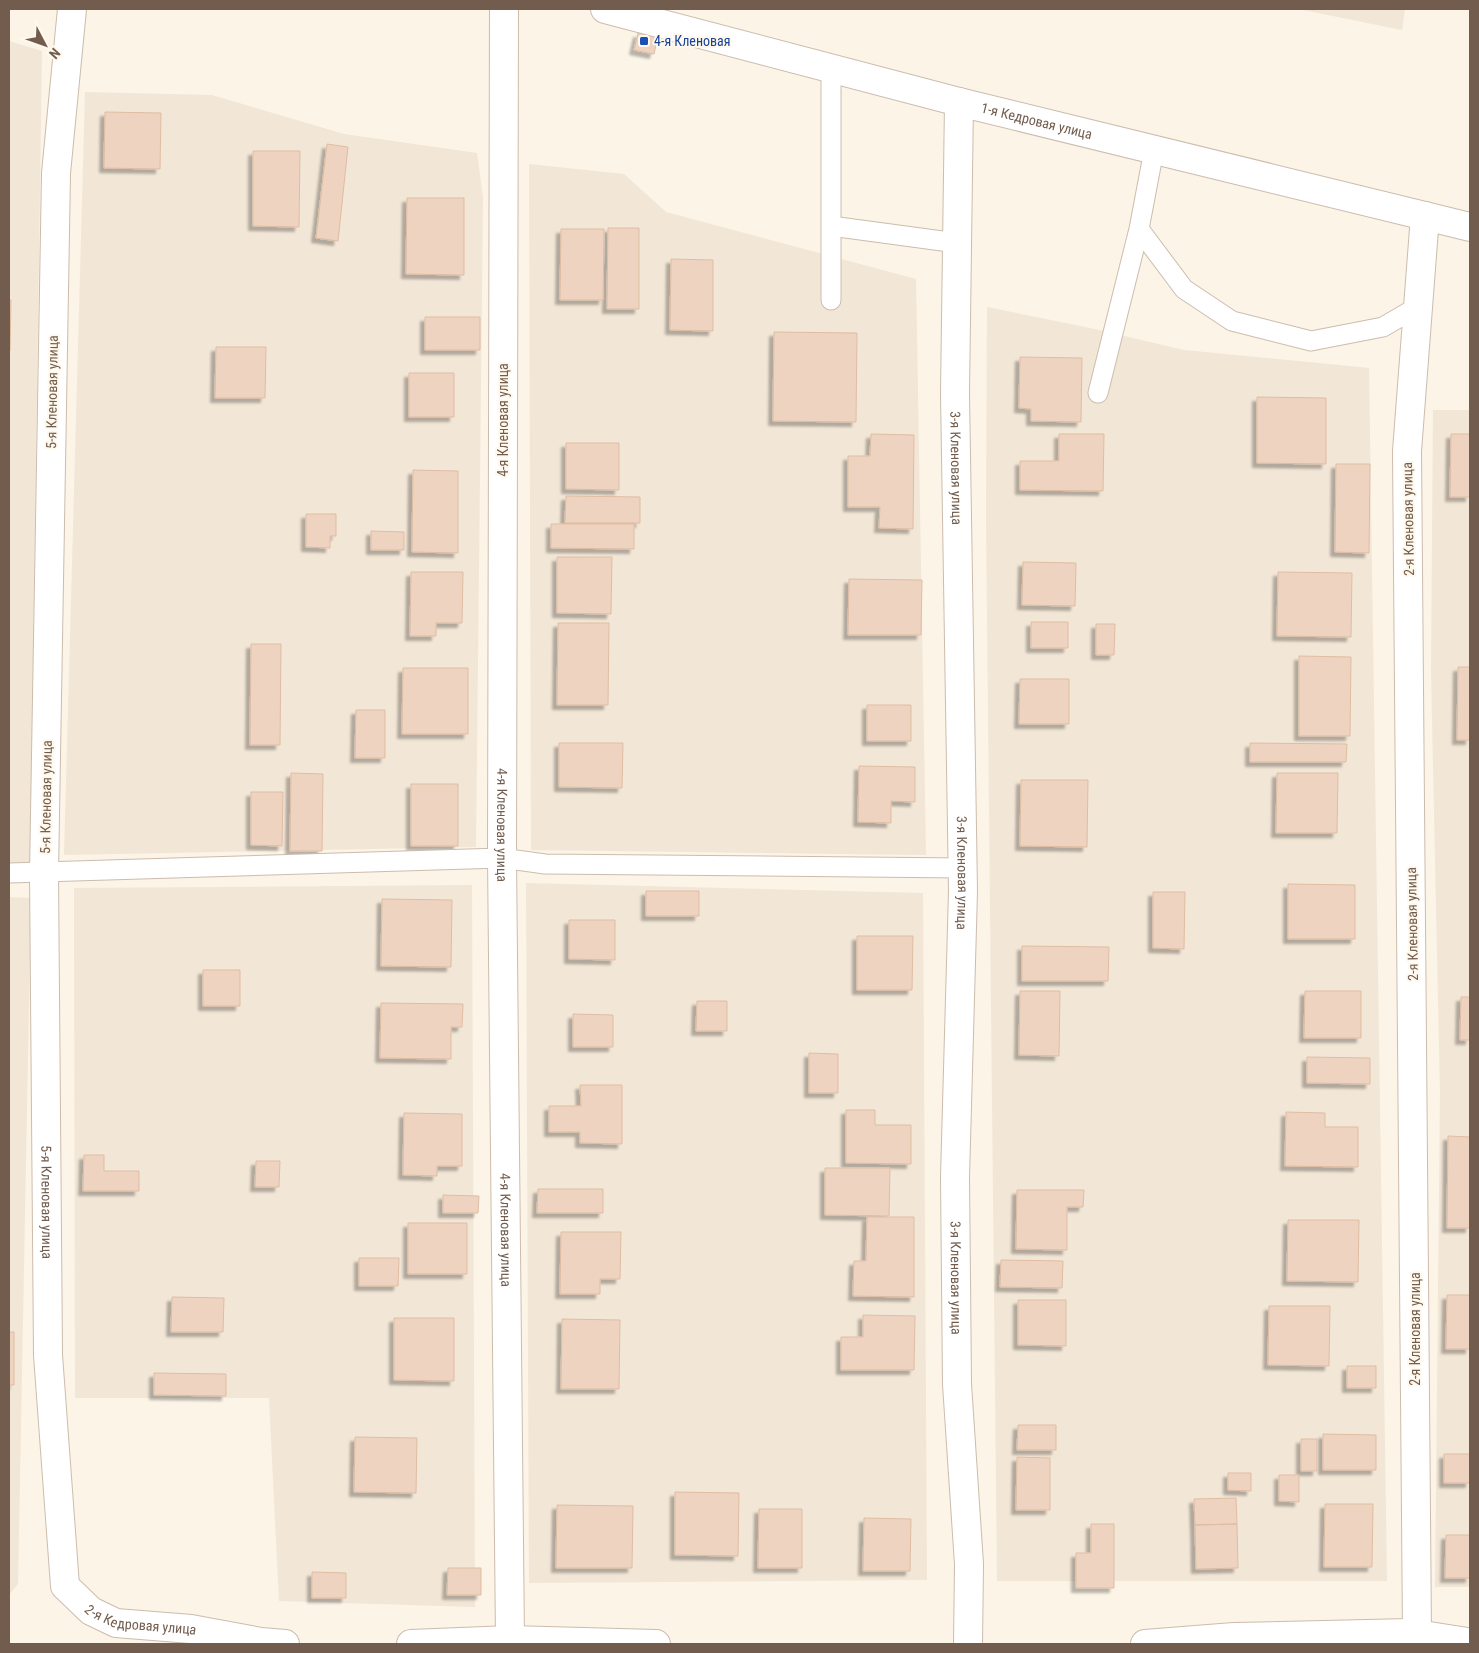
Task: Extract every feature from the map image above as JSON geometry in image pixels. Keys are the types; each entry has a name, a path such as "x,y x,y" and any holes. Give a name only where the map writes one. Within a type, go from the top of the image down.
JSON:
{"street":[{"name":"5-я Кленовая улица","path":"65,1586 48,1355 44,873 56,173 72,9"},
{"name":"4-я Кленовая улица","path":"504,9 502,858 510,1640"},
{"name":"1-я Кедровая улица","path":"605,9 960,102 1470,227"},
{"name":"3-я Кленовая улица","path":"960,102 955,392 963,890 955,1177 957,1384 969,1564 968,1644"},
{"name":"2-я Кленовая улица","path":"1412,1637 1407,451 1425,216"},
{"name":"2-я Кедровая улица","path":"65,1586 91,1611 116,1623 191,1629 260,1642 285,1644"},
{"path":"1145,1644 1234,1637 1412,1637 1470,1643"},
{"path":"411,1644 510,1640 656,1644"}],"lane":[{"path":"830,68 830,300"},
{"path":"1098,393 1139,229 1154,150"},
{"path":"831,226 957,243"},
{"path":"1139,229 1184,289 1232,321 1311,341 1383,327 1419,306"},
{"path":"9,873 502,858 545,864 962,868"}],"shaded area":[{"path":"1298,9 1405,9 1402,30"},
{"path":"9,41 42,51 30,865 9,864"},
{"path":"85,92 212,95 344,134 477,153 483,197 476,847 64,855"},
{"path":"529,164 624,174 666,212 916,279 926,855 531,850"},
{"path":"987,307 1184,350 1369,368 1387,1581 997,1581 986,519"},
{"path":"1433,410 1470,410 1470,1587 1435,1587 1440,1093 1431,671"},
{"path":"526,883 923,893 927,1580 529,1583"},
{"path":"472,885 475,1607 279,1601 269,1398 75,1398 74,888"},
{"path":"9,897 31,898 18,1584 9,1595"}],"building":[{"path":"638,33 658,36 654,54 634,50"},
{"path":"105,112 161,113 160,169 104,168"},
{"path":"327,144 348,147 338,241 316,238"},
{"path":"253,151 300,151 299,227 253,226"},
{"path":"407,198 464,198 464,275 406,274"},
{"path":"608,228 639,228 639,309 607,309"},
{"path":"561,229 604,229 603,300 560,300"},
{"path":"671,259 713,260 713,331 670,330"},
{"path":"9,300 11,300 10,351 9,351"},
{"path":"425,317 480,317 480,350 425,350"},
{"path":"774,332 857,333 856,422 773,421"},
{"path":"216,347 266,347 265,398 215,398"},
{"path":"1020,357 1082,358 1081,422 1031,421 1031,409 1019,408"},
{"path":"409,373 454,373 454,417 409,417"},
{"path":"1257,397 1326,398 1326,464 1257,463"},
{"path":"871,434 914,435 913,529 879,528 880,507 848,507 848,456 870,456"},
{"path":"1059,434 1104,434 1103,491 1020,490 1020,461 1059,461"},
{"path":"1451,434 1470,434 1470,497 1450,497"},
{"path":"566,443 619,443 619,490 566,489"},
{"path":"1336,464 1370,464 1369,553 1335,552"},
{"path":"413,470 458,471 458,553 412,552"},
{"path":"566,496 640,497 640,523 565,523"},
{"path":"306,514 336,514 336,536 330,536 330,548 306,547"},
{"path":"551,524 634,524 634,549 551,548"},
{"path":"371,531 404,532 404,550 371,550"},
{"path":"557,557 612,557 611,614 557,613"},
{"path":"1023,562 1076,563 1075,606 1022,605"},
{"path":"411,572 463,572 462,623 436,623 436,636 410,636"},
{"path":"1278,572 1352,573 1351,637 1277,636"},
{"path":"849,579 922,580 921,635 848,635"},
{"path":"1031,622 1068,622 1068,648 1031,648"},
{"path":"558,623 609,623 608,705 557,705"},
{"path":"1096,624 1115,624 1114,655 1096,655"},
{"path":"251,644 281,644 280,745 250,745"},
{"path":"1299,656 1351,657 1350,736 1299,736"},
{"path":"1458,667 1470,667 1470,740 1457,740"},
{"path":"403,668 468,668 468,734 402,734"},
{"path":"1020,679 1069,679 1069,724 1019,724"},
{"path":"867,705 911,705 911,741 867,741"},
{"path":"356,710 385,710 385,758 355,758"},
{"path":"559,743 623,743 622,788 559,787"},
{"path":"1250,743 1347,744 1346,762 1250,762"},
{"path":"859,766 915,767 915,802 891,801 891,823 858,822"},
{"path":"291,773 323,774 322,851 290,851"},
{"path":"1277,773 1338,773 1337,833 1276,833"},
{"path":"1021,780 1088,780 1087,847 1020,846"},
{"path":"411,784 458,784 458,846 411,846"},
{"path":"251,792 283,792 282,846 251,845"},
{"path":"1288,884 1355,885 1355,939 1288,939"},
{"path":"646,891 699,891 699,916 646,916"},
{"path":"1153,892 1185,892 1184,949 1153,948"},
{"path":"382,899 452,900 451,967 381,966"},
{"path":"569,920 615,920 615,960 569,959"},
{"path":"857,936 913,936 912,990 857,990"},
{"path":"1022,946 1109,947 1108,981 1022,981"},
{"path":"203,970 240,970 240,1006 203,1006"},
{"path":"1020,991 1060,991 1059,1056 1019,1055"},
{"path":"1305,991 1361,991 1361,1038 1304,1038"},
{"path":"1461,997 1470,997 1470,1040 1460,1040"},
{"path":"697,1001 727,1001 727,1031 696,1031"},
{"path":"381,1003 463,1004 462,1027 451,1027 451,1059 380,1058"},
{"path":"573,1014 613,1015 613,1047 573,1047"},
{"path":"809,1053 838,1054 838,1093 809,1093"},
{"path":"1307,1057 1370,1058 1370,1084 1307,1083"},
{"path":"580,1085 622,1085 622,1144 580,1143 580,1132 549,1132 549,1106 581,1106"},
{"path":"846,1110 875,1110 875,1125 911,1125 911,1164 846,1163"},
{"path":"1286,1112 1325,1113 1325,1127 1358,1127 1358,1167 1285,1166"},
{"path":"404,1113 462,1114 462,1166 437,1166 437,1176 403,1175"},
{"path":"1448,1136 1470,1137 1470,1228 1447,1228"},
{"path":"84,1155 104,1155 104,1171 139,1171 139,1191 83,1191"},
{"path":"256,1161 280,1161 279,1187 255,1187"},
{"path":"825,1168 890,1168 889,1216 825,1215"},
{"path":"538,1189 603,1189 603,1213 537,1213"},
{"path":"1017,1190 1084,1190 1083,1207 1067,1207 1067,1250 1016,1249"},
{"path":"443,1195 479,1196 478,1213 443,1213"},
{"path":"867,1217 914,1217 914,1297 853,1296 854,1261 866,1261"},
{"path":"1288,1220 1359,1220 1358,1282 1287,1281"},
{"path":"408,1223 467,1223 467,1274 408,1274"},
{"path":"561,1232 621,1232 620,1279 600,1279 600,1294 560,1294"},
{"path":"359,1258 399,1258 398,1286 359,1286"},
{"path":"1001,1260 1063,1261 1062,1288 1000,1287"},
{"path":"1447,1295 1470,1295 1470,1349 1446,1349"},
{"path":"172,1297 224,1298 223,1332 171,1332"},
{"path":"1018,1300 1066,1300 1066,1346 1018,1345"},
{"path":"1269,1306 1330,1306 1329,1366 1268,1365"},
{"path":"863,1315 915,1316 914,1370 841,1370 841,1337 863,1337"},
{"path":"394,1318 454,1318 454,1381 394,1380"},
{"path":"562,1319 620,1320 619,1389 561,1389"},
{"path":"9,1332 14,1332 14,1385 9,1385"},
{"path":"1347,1366 1376,1366 1376,1388 1347,1388"},
{"path":"154,1373 226,1374 226,1396 154,1395"},
{"path":"1018,1425 1056,1425 1056,1450 1017,1450"},
{"path":"1323,1434 1376,1435 1376,1470 1323,1470"},
{"path":"355,1437 417,1438 416,1493 354,1492"},
{"path":"1301,1439 1317,1439 1317,1471 1301,1471"},
{"path":"1444,1454 1470,1454 1470,1483 1444,1483"},
{"path":"1017,1457 1050,1458 1050,1510 1016,1510"},
{"path":"1228,1473 1251,1473 1251,1491 1228,1490"},
{"path":"1279,1475 1299,1475 1299,1502 1279,1501"},
{"path":"675,1492 739,1493 738,1556 675,1555"},
{"path":"1236,1498 1237,1524 1195,1525 1194,1499"},
{"path":"1325,1504 1373,1504 1372,1567 1324,1567"},
{"path":"557,1505 633,1506 632,1568 556,1568"},
{"path":"759,1509 802,1509 802,1568 758,1568"},
{"path":"864,1518 911,1519 910,1571 863,1571"},
{"path":"1091,1524 1114,1524 1114,1588 1076,1588 1076,1553 1091,1553"},
{"path":"1237,1524 1238,1568 1196,1569 1195,1525"},
{"path":"1446,1535 1470,1535 1470,1578 1445,1578"},
{"path":"448,1568 481,1568 481,1595 447,1595"},
{"path":"312,1572 346,1573 346,1598 312,1598"}],"place":[{"name":"4-я Кленовая","path":"644,41"}]}
